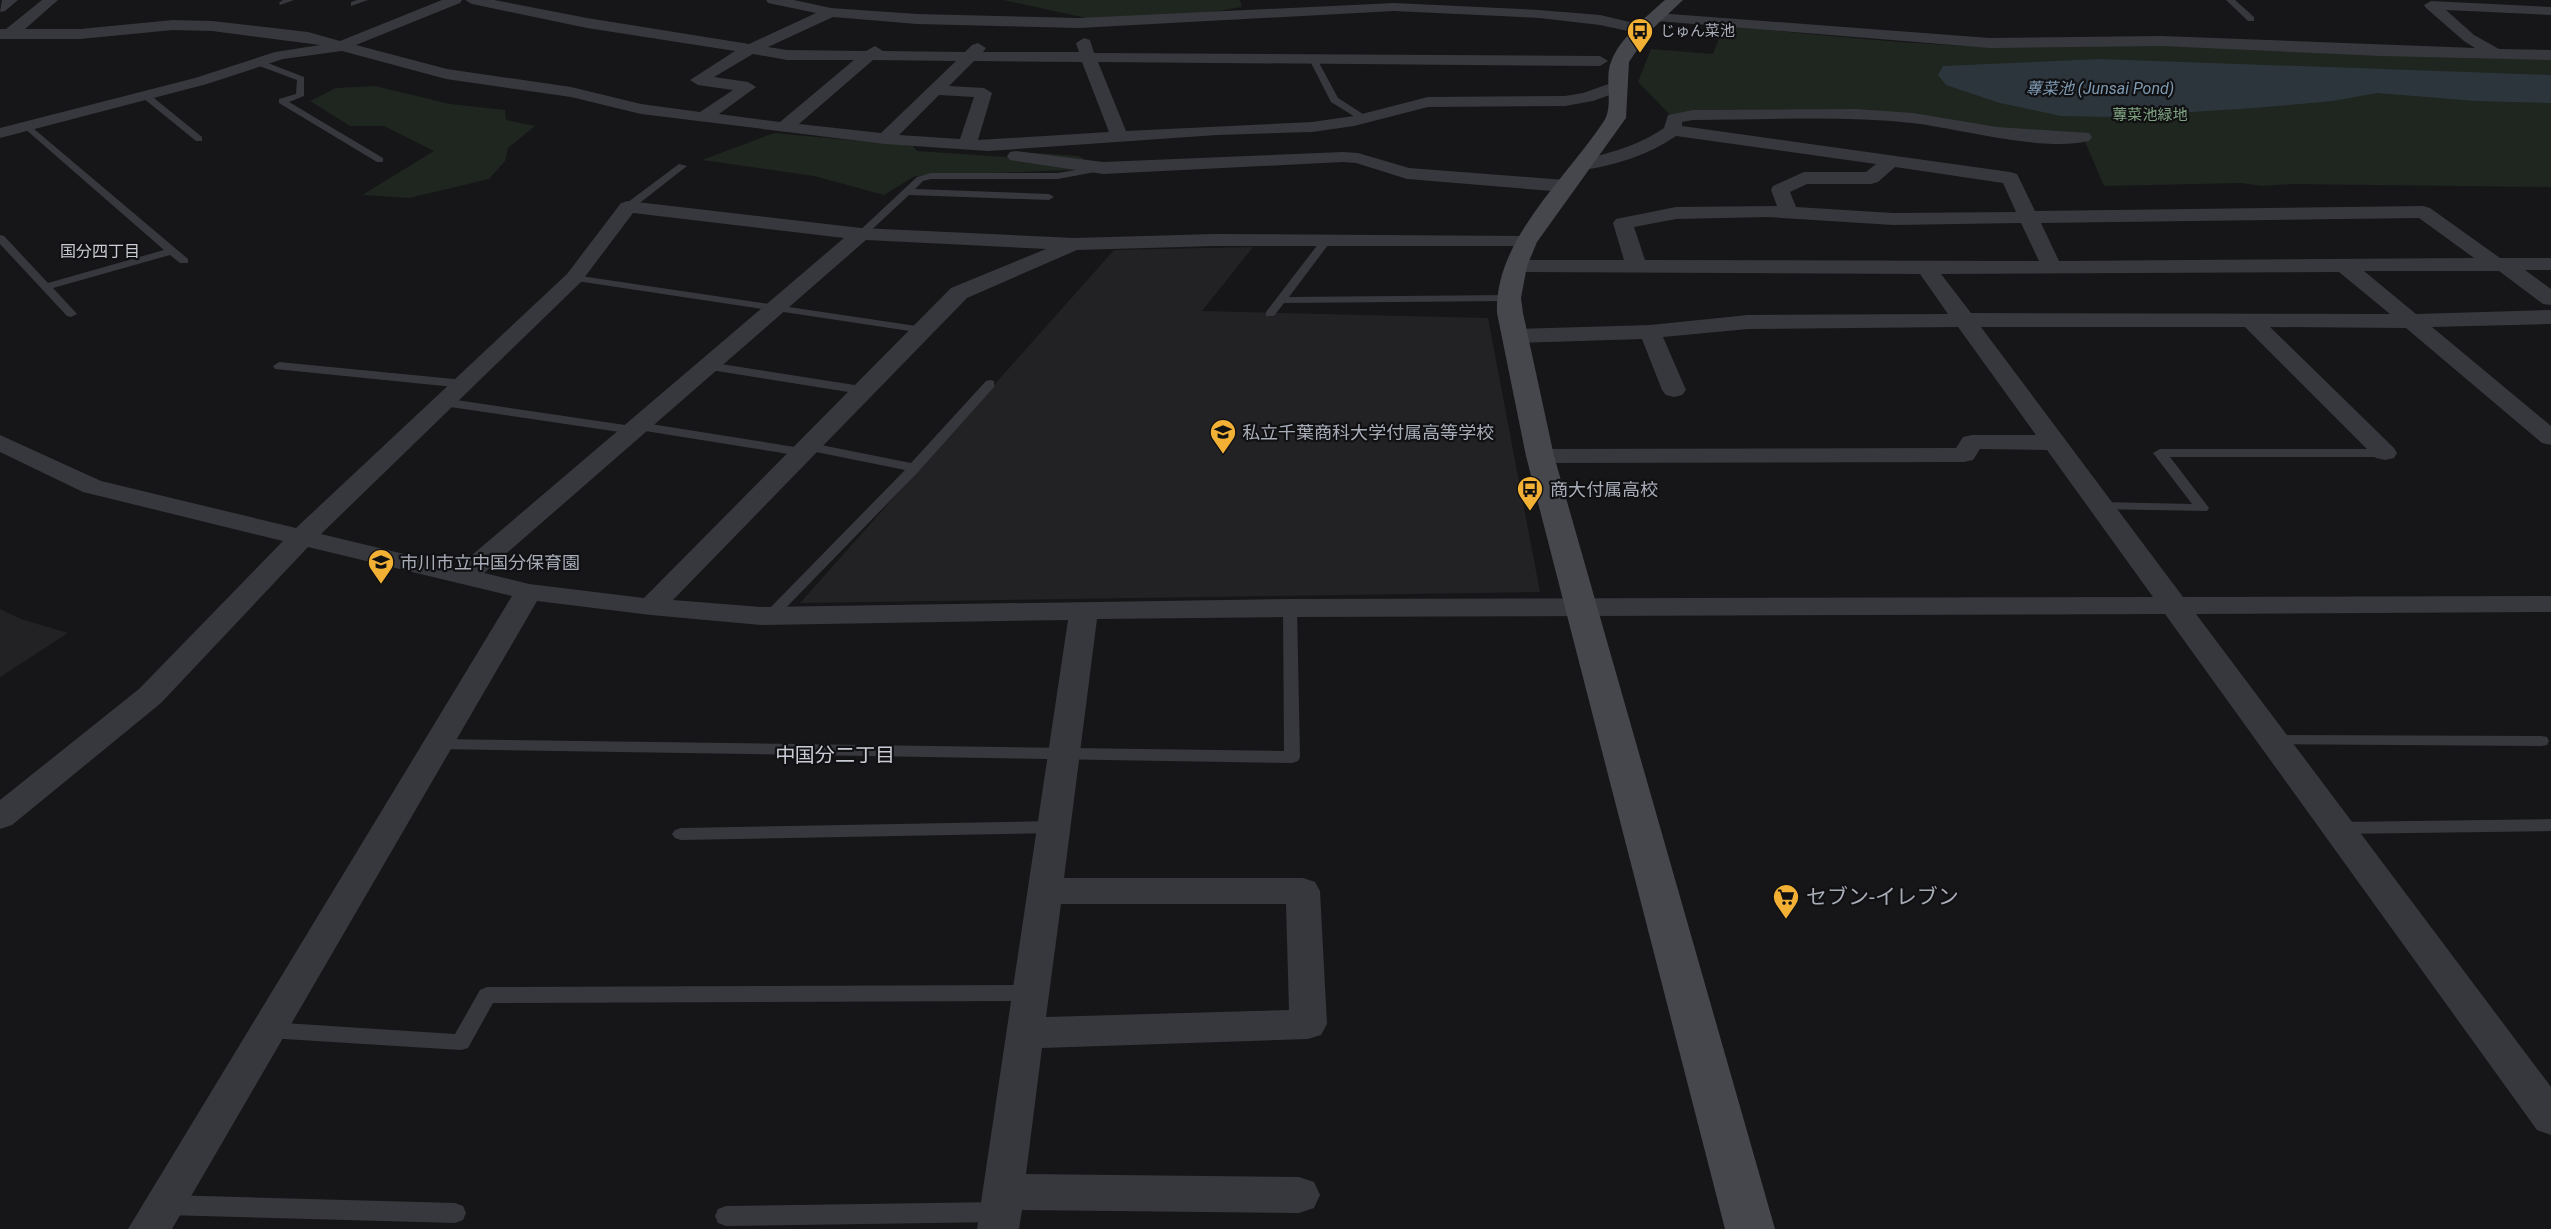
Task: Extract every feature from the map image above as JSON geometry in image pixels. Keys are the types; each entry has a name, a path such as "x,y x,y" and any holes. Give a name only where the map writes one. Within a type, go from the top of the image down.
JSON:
{"street":[{"path":"0,8 11,0"},
{"path":"5,34 51,0"},
{"path":"0,133 146,96 280,55 338,47 455,0"},
{"path":"472,0 587,23 787,55 1313,59 1610,73"},
{"path":"773,0 831,12 917,19 999,22 1079,23 1394,7 1600,20 1658,15 1990,43 2162,41 2381,51 2551,55"},
{"path":"2494,53 2469,38 2431,5 2551,11"},
{"path":"703,117 748,87 698,80 749,50 831,12"},
{"path":"5,34 80,34 173,24 212,26 308,37 338,47 446,74 571,92 641,109 885,139 988,146 1119,136 1312,128 1428,102 1565,101 1587,97 1620,62 1658,15"},
{"path":"784,128 869,56 917,19"},
{"path":"885,139 972,56 999,22"},
{"path":"1079,23 1088,58 1119,136"},
{"path":"1610,73 1616,118 1521,254 1509,298 1514,336 1540,456 1750,1229"},
{"path":"936,90 984,93 967,145"},
{"path":"1673,130 1674,119 1694,115 1856,114 1913,118 2007,133 2083,137"},
{"path":"988,146 1020,157 1102,168 1343,157 1358,158 1407,173 1574,175 1657,142 1673,130 2010,178 2052,267"},
{"path":"1789,213 1780,190 1804,178 1870,178 1893,160"},
{"path":"0,817 150,696 303,536 574,278 628,207 861,234 1074,244 1215,240 1326,241 1521,254 1637,268 2551,264"},
{"path":"1637,268 1623,223 1676,213 1789,213 1893,219 2423,212 2551,299"},
{"path":"465,575 861,234"},
{"path":"651,607 958,293 1074,244"},
{"path":"2344,265 2551,438"},
{"path":"1926,268 2551,1118"},
{"path":"1514,336 1650,332 1748,322 1964,320 2252,322 2551,317"},
{"path":"2252,322 2385,453"},
{"path":"1650,332 1674,390"},
{"path":"0,442 92,487 529,592 651,607 771,615 1581,606 2551,604"},
{"path":"1540,456 1964,455 1972,442 2055,443"},
{"path":"156,1217 529,592"},
{"path":"1084,611 1000,1211 1299,1195"},
{"path":"1025,1034 1308,1024 1303,891 1045,891"}],"lane":[{"path":"354,4 364,0"},
{"path":"2230,0 2251,19"},
{"path":"1313,59 1334,100 1363,118"},
{"path":"257,62 301,79 300,96 282,101 380,160"},
{"path":"146,96 199,139"},
{"path":"27,126 184,261"},
{"path":"628,207 682,166"},
{"path":"861,234 920,179 931,176 1058,176 1102,168"},
{"path":"906,192 1049,197"},
{"path":"0,238 71,314"},
{"path":"1270,314 1326,241"},
{"path":"45,287 171,251"},
{"path":"574,278 777,306 923,330"},
{"path":"1282,300 1509,298"},
{"path":"279,366 464,384"},
{"path":"708,366 861,390"},
{"path":"771,615 914,468 990,384"},
{"path":"444,402 804,449 914,468"},
{"path":"2101,506 2202,508 2160,453 2385,453"},
{"path":"438,744 1292,757 1290,608"},
{"path":"2272,740 2541,741"},
{"path":"2337,828 2551,825"},
{"path":"681,834 1053,827"},
{"path":"268,1030 461,1042 488,995 1030,993"},
{"path":"726,1216 1000,1211"},
{"path":"156,1217 455,1213"}],"shaded area":[{"name":"私立千葉商科大学付属高等学校","path":"1253,247 1202,311 1488,318 1540,592 800,603 1114,250"},
{"path":"0,609 21,619 68,633 0,677"}],"green space":[{"path":"1003,0 1240,0 1242,7 1213,12 1091,19"},
{"name":"蓴菜池緑地","path":"1724,26 1962,46 2057,47 2105,44 2551,59 2551,187 2292,184 2262,186 2241,183 2104,186 2083,137 1913,118 1674,119 1638,82 1651,49 1713,54"},
{"path":"375,86 450,104 505,110 506,120 535,126 508,148 505,161 489,179 409,198 362,195 434,151 384,126 350,126 310,101 336,88"},
{"path":"774,133 913,146 917,151 1006,157 1036,153 1078,156 1084,159 1072,170 915,176 884,195 814,176 702,160"}],"water":[{"name":"蓴菜池 (Junsai Pond)","path":"2100,59 2551,75 2551,103 2476,101 2377,93 2333,101 2255,108 2113,117 2061,116 2000,103 1946,85 1938,75 1943,66"}],"place":[{"name":"じゅん菜池","path":"1640,54"},
{"name":"私立千葉商科大学付属高等学校","path":"1223,455"},
{"name":"商大付属高校","path":"1530,512"},
{"name":"市川市立中国分保育園","path":"381,585"},
{"name":"セブン-イレブン","path":"1786,920"}],"district":[{"name":"国分四丁目","path":"100,251"},
{"name":"中国分二丁目","path":"835,755"}]}
